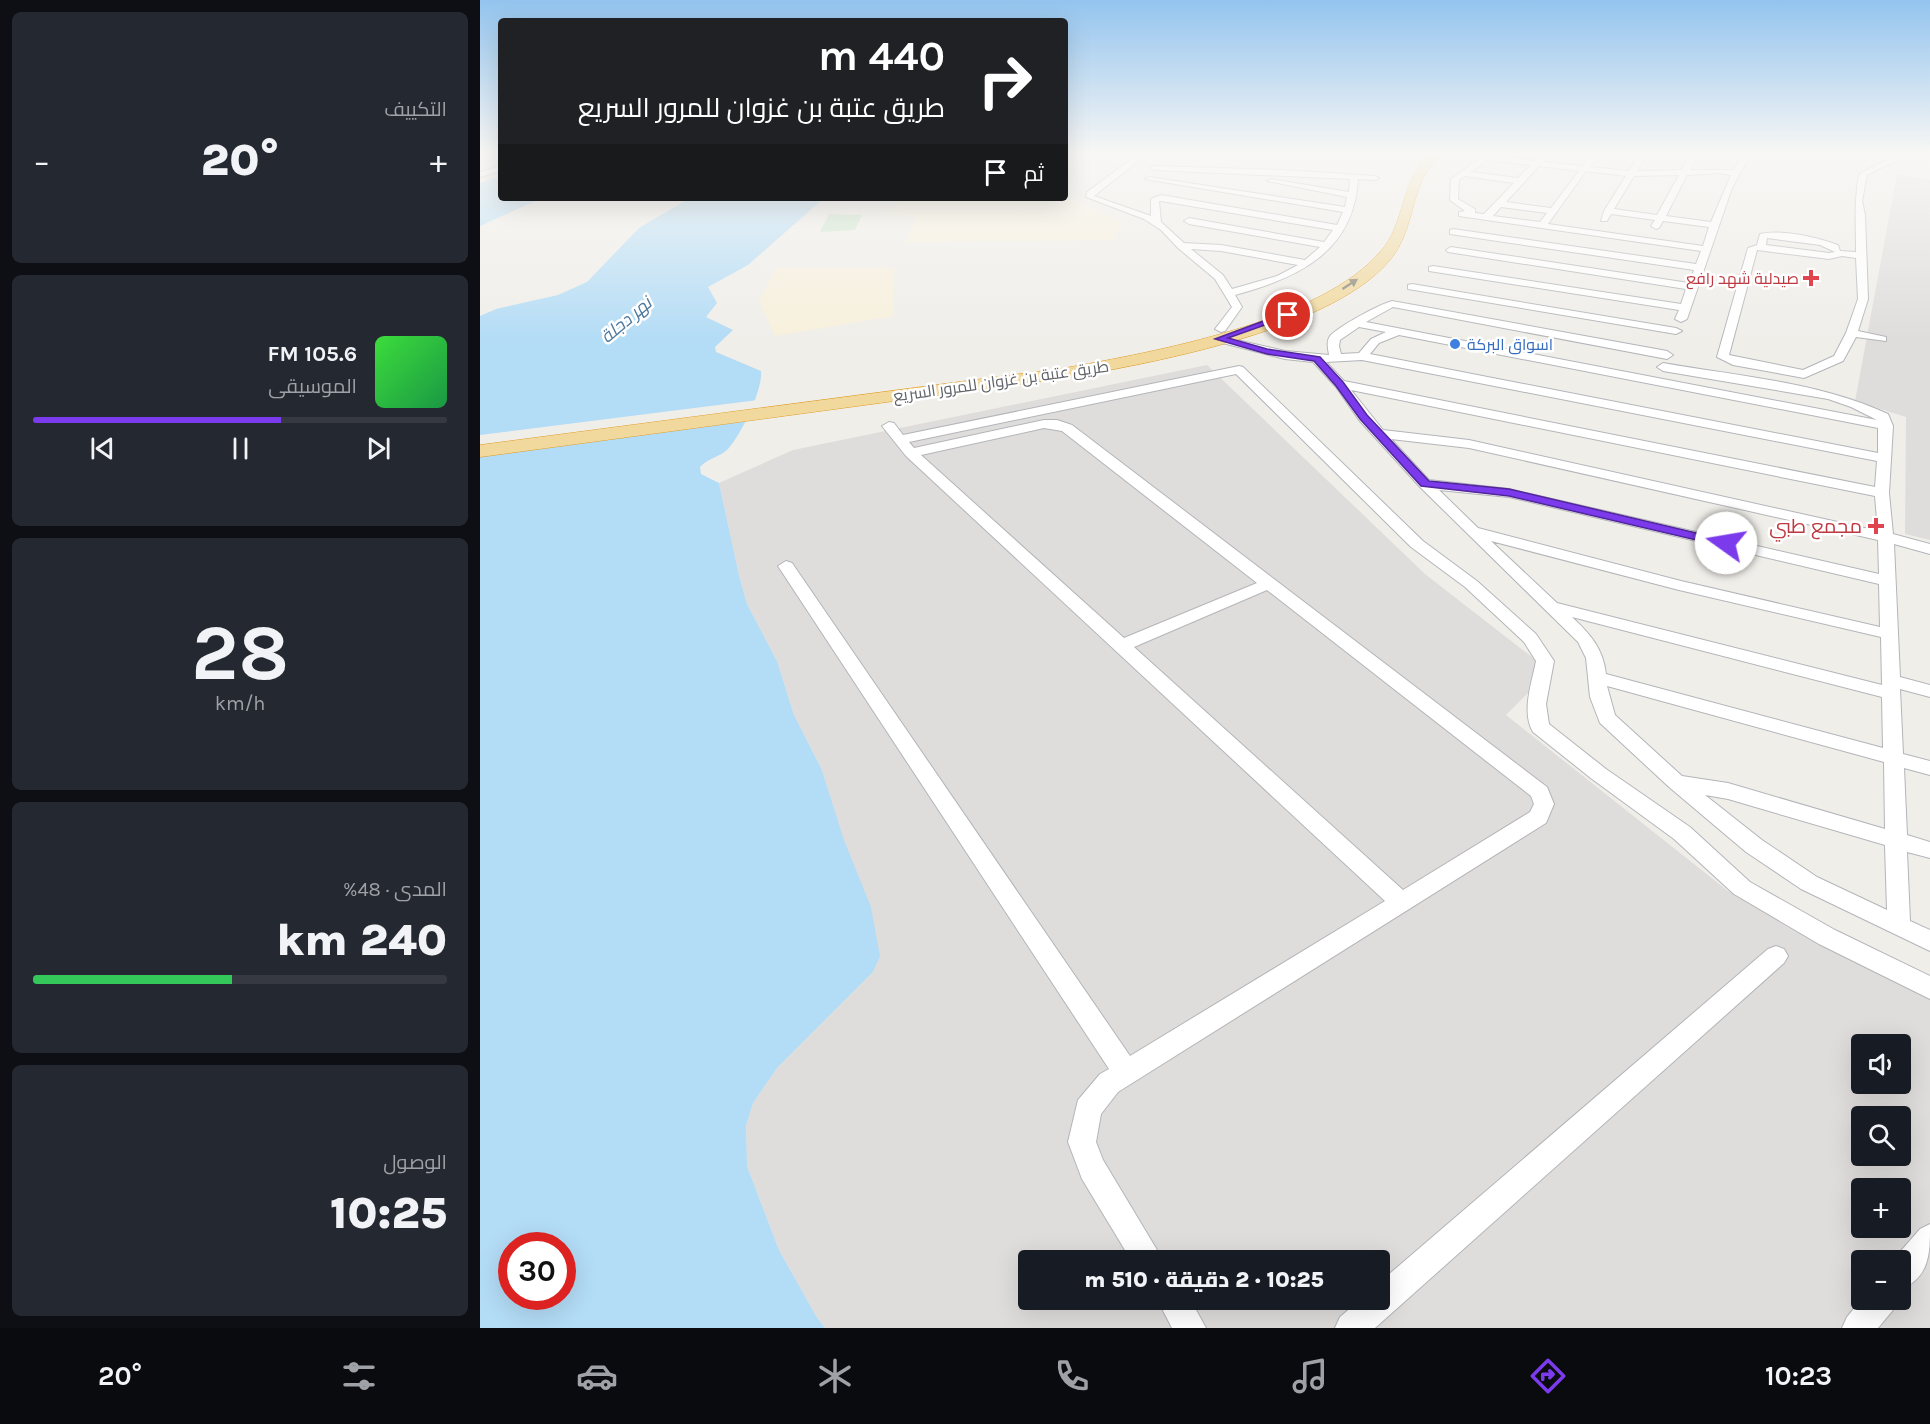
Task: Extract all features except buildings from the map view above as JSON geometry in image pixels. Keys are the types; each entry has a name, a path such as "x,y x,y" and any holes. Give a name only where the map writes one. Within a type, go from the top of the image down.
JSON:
{"highway":[{"name":"طريق عتبة بن غزوان للمرور السريع","path":"480,451 1033,378 1126,362 1220,334 1261,325 1313,304 1346,287 1374,267 1393,244 1405,216"},
{"name":"طريق عتبة بن غزوان للمرور السريع","path":"1220,334 1319,288 1351,267 1369,250"},
{"name":"طريق عتبة بن غزوان للمرور السريع","path":"480,441 1019,371 1194,342"}],"street":[{"path":"1140,216 1156,222 1219,277 1230,293 1237,307 1220,334 1267,352 1317,359 1362,356 1561,379 1657,382 1886,426"},
{"path":"1156,216 1156,222"},
{"path":"1188,216 1192,233"},
{"path":"1267,216 1340,228"},
{"path":"1230,293 1278,279 1306,264 1340,228 1345,216"},
{"path":"1336,357 1333,346 1335,338 1355,323 1392,304 1433,269 1451,250 1456,216"},
{"path":"1474,216 1706,249"},
{"path":"1542,226 1549,216"},
{"path":"1596,234 1605,216"},
{"path":"1651,216 1715,225"},
{"path":"1657,382 1719,216"},
{"path":"1860,253 1836,250 1829,255 1761,247 1753,249 1723,357 1787,372 1809,373 1839,358 1852,333 1863,299 1860,253 1861,216"},
{"path":"1648,241 1660,217"},
{"path":"1290,238 1311,223"},
{"path":"1453,232 1700,268"},
{"path":"1181,246 1192,233"},
{"path":"1192,233 1290,238 1326,245"},
{"path":"1192,233 1306,264"},
{"path":"1451,250 1692,287"},
{"path":"1433,269 1685,308"},
{"path":"1412,287 1670,348 1830,396 1883,417 1886,426 1882,493 1886,537 1899,927"},
{"path":"1392,304 1670,348"},
{"path":"1355,323 1397,332 1561,379 1884,458"},
{"path":"1362,356 1367,347 1375,341 1397,332"},
{"path":"1852,333 1882,339"},
{"path":"1317,359 1340,384 1378,433 1425,484 1585,639 1596,657 1599,697 1607,718 1676,782 1754,846 1809,883 1930,941"},
{"path":"900,440 1239,370 1417,544 1471,584 1530,638 1545,661 1537,704 1540,727 1599,774 1682,833 1742,888 1827,938 1930,988"},
{"path":"1340,384 1882,493"},
{"path":"900,440 1044,424 1057,424 1067,428 1540,792 1544,804 1539,817 1109,1083 1088,1109 1083,1142 1092,1169 1142,1250"},
{"path":"1378,433 1468,444 1886,537 1930,549"},
{"path":"900,440 1401,902"},
{"path":"1425,484 1509,492 1887,580"},
{"path":"1472,531 1679,585 1889,634"},
{"path":"786,566 1126,1072"},
{"path":"1123,645 1268,584"},
{"path":"1553,607 1891,687 1930,691"},
{"path":"1599,678 1930,768"},
{"path":"1676,782 1728,791 1930,850"},
{"path":"1351,1328 1776,956"},
{"path":"1911,1262 1930,1239"},
{"path":"1179,1310 1190,1328"},
{"path":"1858,1328 1873,1310"}],"shaded area":[{"path":"1889,216 1930,216 1930,540 1905,534 1906,417 1855,401"},
{"path":"1207,365 1425,574 1550,671 1506,715 1728,891 1930,996 1930,1328 825,1328 779,1250 747,1166 746,1126 753,1103 777,1068 873,972 879,955 822,770 794,715 777,661 747,604 719,483 793,450"}],"green space":[{"path":"828,216 862,216 855,230 820,232"}],"sand":[{"path":"905,216 1109,216 1122,222 1113,240 906,242 917,217"},
{"path":"776,268 894,268 894,316 775,336 759,301"}],"water":[{"path":"480,216 502,216 480,226"},
{"name":"نهر دجلة","path":"659,216 804,216 748,265 708,287 717,303 706,317 733,330 715,347 716,352 761,371 761,379 750,412 733,442 725,452 700,467 701,474 719,483 747,604 777,661 794,715 822,770 844,840 871,907 880,956 873,972 777,1068 753,1103 746,1126 747,1166 779,1250 825,1328 480,1328 480,316 496,309 558,295 587,282 639,228"}],"pier":[{"path":"758,400 748,421 480,457 480,435"}],"place":[{"name":"صيدلية شهد رافع","path":"1811,278"},
{"name":"اسواق البركة","path":"1455,344"},
{"name":"مجمع طبي","path":"1876,526"}],"route":[{"path":"1288,315 1219,339 1267,352 1317,359 1340,384 1364,417 1425,484 1509,492 1726,543"}]}
